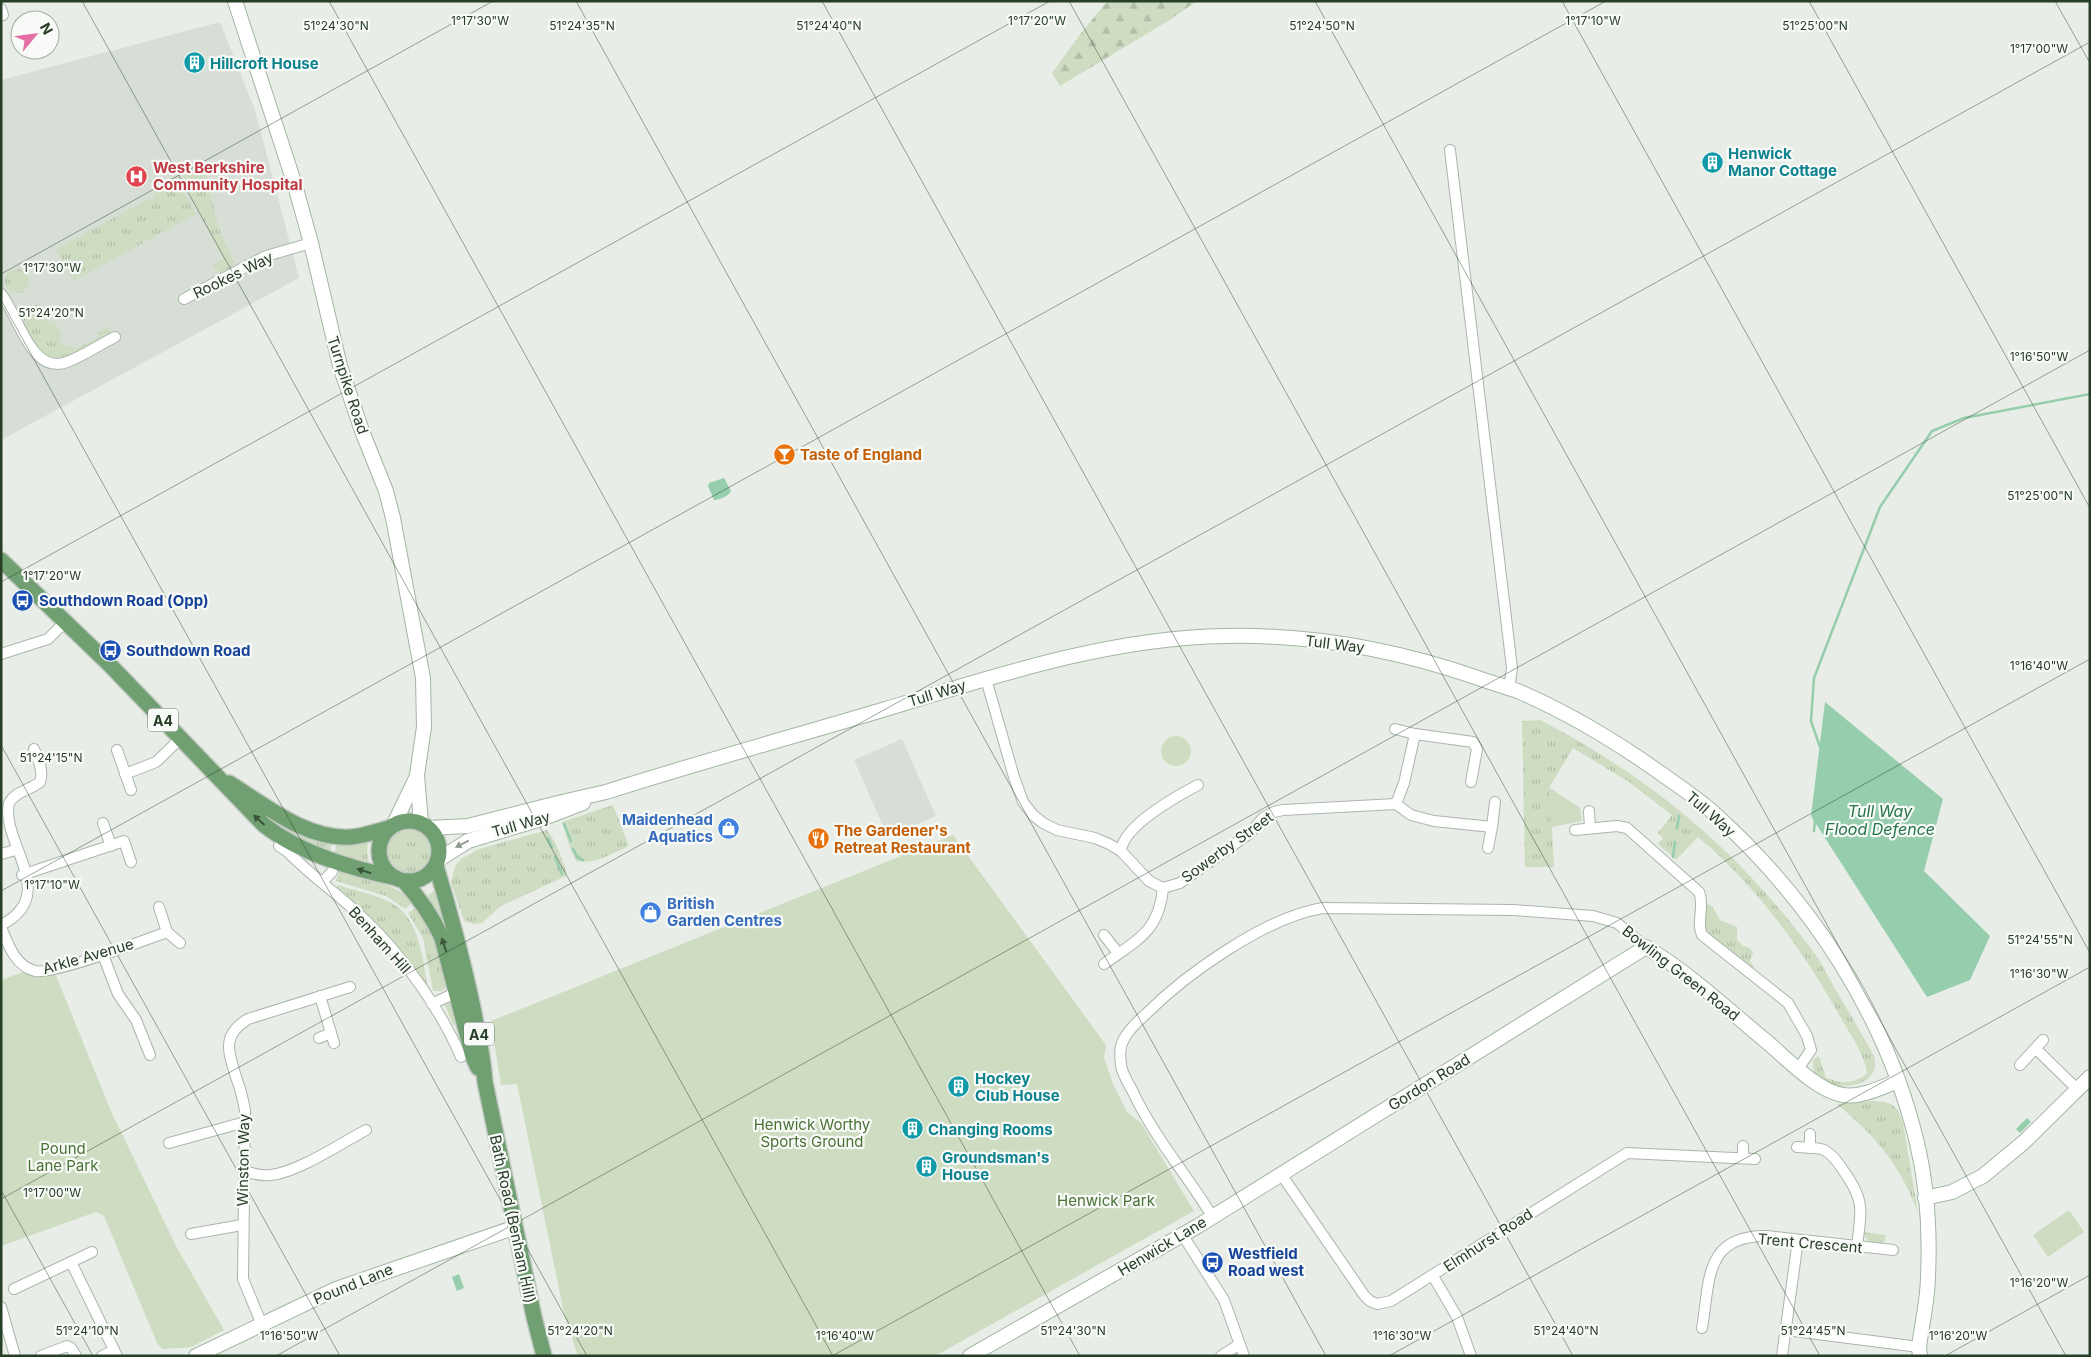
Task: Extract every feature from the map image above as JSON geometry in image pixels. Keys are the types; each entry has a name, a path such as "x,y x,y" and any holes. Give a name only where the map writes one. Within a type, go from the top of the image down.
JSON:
{"main road":[{"name":"A4","path":"1,560 218,775 257,819 289,842 368,872 400,880"},
{"name":"A4","path":"218,775 284,817 319,833 352,837 404,821 425,826 438,843 437,863"},
{"name":"A4","path":"392,826 379,844 378,853 385,870 400,880"},
{"path":"400,880 418,879 437,863"},
{"name":"Bath Road (Benham Hill)","path":"437,863 453,922 473,1057 485,1082 544,1356"},
{"name":"Bath Road (Benham Hill)","path":"400,880 421,899 435,923 450,966 462,990"}],"street":[{"name":"Turnpike Road","path":"235,1 291,173 311,243 340,366 358,423 388,497 422,678 424,727 417,776 425,826"},
{"path":"1450,150 1512,668 1509,688"},
{"name":"Rookes Way","path":"184,299 266,256 311,243"},
{"path":"1,294 30,345 38,357 46,362 53,364 66,362 115,336"},
{"path":"1,654 48,639 65,622"},
{"name":"Tull Way","path":"425,826 468,826 606,792 986,679 1113,647 1171,639 1253,636 1318,640 1384,651 1450,668 1509,688 1578,720 1619,743 1714,813 1760,859 1813,921 1846,972 1881,1035 1898,1081"},
{"name":"Sowerby Street","path":"986,679 1014,777 1023,802 1028,809 1043,824 1057,830 1095,838 1121,851 1149,881 1164,888 1180,883 1250,833 1264,818 1274,812 1396,804"},
{"path":"1395,729 1415,734 1473,742 1476,749 1471,782"},
{"path":"1415,734 1404,783 1396,804 1412,815 1434,821 1492,828"},
{"path":"125,774 156,762 181,738"},
{"path":"1,926 21,906 25,894 22,875 12,851 4,823 4,813 9,801 40,782 42,769 34,749"},
{"path":"117,750 131,790"},
{"name":"Turnpike Road","path":"392,826 417,776"},
{"path":"1121,851 1122,845 1145,819 1174,798 1198,785"},
{"name":"Tull Way","path":"437,863 468,841 549,817 606,792"},
{"path":"1488,848 1496,802"},
{"path":"1589,811 1590,828"},
{"path":"103,822 111,846"},
{"path":"1574,830 1617,826 1627,828 1699,892 1702,900 1700,929 1702,935 1788,1003 1807,1036 1811,1050 1798,1069"},
{"path":"22,875 124,841 131,862"},
{"name":"Benham Hill","path":"279,846 361,916 383,938 445,1022 461,1057"},
{"path":"1,854 12,851"},
{"path":"322,882 332,872"},
{"path":"1104,964 1147,932 1154,924 1159,912 1164,888"},
{"path":"159,906 167,932 180,943"},
{"name":"Bowling Green Road","path":"1121,1049 1123,1039 1134,1025 1158,1002 1209,961 1262,931 1311,910 1323,908 1513,910 1593,916 1617,923 1646,947 1701,986 1798,1069 1827,1089 1845,1095 1861,1094 1898,1081"},
{"name":"Arkle Avenue","path":"1,926 8,946 26,966 36,971 50,970 102,955 167,932"},
{"path":"1104,935 1118,953"},
{"name":"Gordon Road","path":"1212,1216 1646,947"},
{"path":"102,955 118,994 136,1020 145,1050"},
{"name":"Winston Way","path":"262,1325 243,1279 242,1225 245,1122 240,1089 227,1048 232,1034 241,1023 248,1019 350,987"},
{"path":"432,1004 462,990"},
{"path":"319,1038 332,1038 320,996"},
{"path":"2020,1065 2043,1040"},
{"name":"Henwick Lane","path":"970,1356 1212,1216 1147,1121 1121,1068 1121,1049"},
{"path":"2036,1049 2077,1089"},
{"path":"1925,1198 1952,1192 1983,1176 2024,1142 2090,1077"},
{"path":"1786,1330 1920,1351 1928,1279 1925,1198 1918,1145 1898,1081"},
{"path":"169,1143 245,1122"},
{"path":"244,1171 258,1175 279,1173 308,1161 366,1130"},
{"path":"1810,1134 1810,1148"},
{"path":"1743,1146 1743,1158"},
{"path":"1796,1147 1820,1149 1831,1155 1858,1191 1861,1212 1857,1247"},
{"name":"Elmhurst Road","path":"1281,1174 1364,1295 1370,1301 1377,1304 1388,1303 1433,1276 1627,1153 1755,1159"},
{"path":"191,1234 242,1225"},
{"name":"Pound Lane","path":"196,1356 315,1298 356,1281 516,1227"},
{"path":"1182,1234 1224,1300 1244,1356"},
{"name":"Trent Crescent","path":"1702,1328 1713,1263 1722,1249 1736,1241 1760,1236 1893,1250"},
{"path":"1782,1356 1798,1240"},
{"path":"14,1289 92,1252"},
{"path":"71,1262 116,1353 102,1356"},
{"path":"1433,1276 1457,1317 1471,1356"},
{"path":"2,1310 15,1356"},
{"path":"1221,1356 1240,1344"},
{"path":"41,1356 66,1346 71,1348 76,1356"}],"shaded area":[{"name":"West Berkshire Community Hospital","path":"220,22 255,110 299,278 1,440 1,80"},
{"path":"902,739 936,816 888,837 854,760"}],"green space":[{"path":"1108,1 1197,1 1168,21 1060,86 1052,73 1084,29"},
{"path":"202,161 219,229 234,262 233,268 220,275 213,265 224,259 178,173"},
{"path":"176,175 196,214 73,281 56,249 155,196 152,188"},
{"path":"17,269 26,272 29,281 26,290 17,293 8,290 5,281 8,272"},
{"path":"39,303 50,324 55,322 62,336 59,341 61,344 65,343 67,346 73,346 75,349 99,337 98,333 110,326 111,332 102,339 72,354 53,358 40,351 22,323 25,322 22,312 24,311 26,314 35,309 34,306"},
{"path":"1540,720 1620,767 1656,793 1725,850 1756,883 1786,917 1823,966 1874,1056 1874,1069 1868,1078 1858,1084 1845,1086 1822,1080 1814,1071 1813,1060 1819,1056 1826,1078 1839,1082 1848,1082 1859,1079 1867,1073 1864,1060 1858,1048 1815,974 1780,924 1741,878 1698,837 1676,860 1658,844 1663,838 1658,833 1672,815 1629,782 1573,748 1550,786 1554,867 1525,867 1522,721"},
{"path":"1176,736 1187,740 1191,751 1187,762 1176,766 1165,762 1161,751 1165,740"},
{"path":"1550,788 1580,808 1582,821 1552,827"},
{"path":"613,805 629,846 589,862 576,861 562,822"},
{"path":"290,825 331,843 331,852 286,834"},
{"path":"409,827 422,831 428,837 432,850 428,863 422,869 409,873 396,869 390,863 386,850 390,837 396,831"},
{"path":"547,830 556,844 567,872 566,876 501,906 482,923 474,924 464,921 451,883 455,866 461,859 479,849"},
{"name":"Henwick Worthy Sports Ground","path":"953,835 1106,1045 1104,1058 1113,1084 1127,1112 1141,1123 1194,1211 935,1356 578,1356 565,1318 517,1084 501,1085 491,1021"},
{"path":"368,843 369,863 335,853 336,844"},
{"path":"341,867 396,889 414,901 405,909 386,896 336,881"},
{"path":"338,885 383,899 395,905 405,914 412,924 421,949 428,989 336,888"},
{"path":"436,889 449,927 444,929 426,897"},
{"path":"1706,904 1712,906 1720,920 1737,927 1737,940 1743,946 1750,948 1753,953 1750,961 1754,967 1752,970 1707,934 1705,924"},
{"path":"418,906 436,941 448,983 443,991 433,991 423,938 408,913"},
{"name":"Pound Lane Park","path":"23,972 36,977 55,973 110,1109 176,1246 224,1330 191,1347 162,1349 157,1343 104,1216 96,1212 1,1246 1,980"},
{"path":"451,1001 457,1023 453,1025 444,1003"},
{"path":"1873,1101 1890,1104 1896,1108 1901,1117 1918,1213 1895,1166 1864,1128 1837,1104"},
{"path":"2069,1210 2084,1232 2048,1257 2033,1235"},
{"path":"1863,1232 1886,1235 1884,1242 1871,1242"}],"water":[{"path":"724,478 731,491 728,495 714,500 708,486 709,483"},
{"name":"Tull Way Flood Defence","path":"1825,702 1943,799 1924,871 1990,936 1970,980 1927,997 1811,816"},
{"path":"2027,1118 2031,1122 2020,1133 2016,1129"},
{"path":"459,1274 464,1288 457,1291 452,1277"}],"waterway":[{"path":"1820,747 1811,721 1814,678 1880,507 1932,431 1964,418 2090,394"},
{"path":"1677,828 1679,816"},
{"path":"1814,831 1815,820"},
{"path":"564,824 571,841"},
{"path":"548,838 552,847"},
{"path":"1673,857 1675,842"},
{"path":"573,849 578,858 583,860"},
{"path":"555,857 562,874"}],"place":[{"name":"Hillcroft House","path":"194,63"},
{"name":"Henwick Manor Cottage","path":"1712,162"},
{"name":"West Berkshire Community Hospital","path":"137,176"},
{"name":"Taste of England","path":"784,454"},
{"name":"Southdown Road (Opp)","path":"23,600"},
{"name":"Southdown Road","path":"110,650"},
{"name":"Maidenhead Aquatics","path":"729,828"},
{"name":"The Gardener's Retreat Restaurant","path":"818,839"},
{"name":"British Garden Centres","path":"651,912"},
{"name":"Hockey Club House","path":"959,1087"},
{"name":"Changing Rooms","path":"912,1129"},
{"name":"Groundsman's House","path":"926,1166"},
{"name":"Westfield Road west","path":"1212,1262"}],"park label":[{"name":"Henwick Park","path":"1106,1200"}]}
